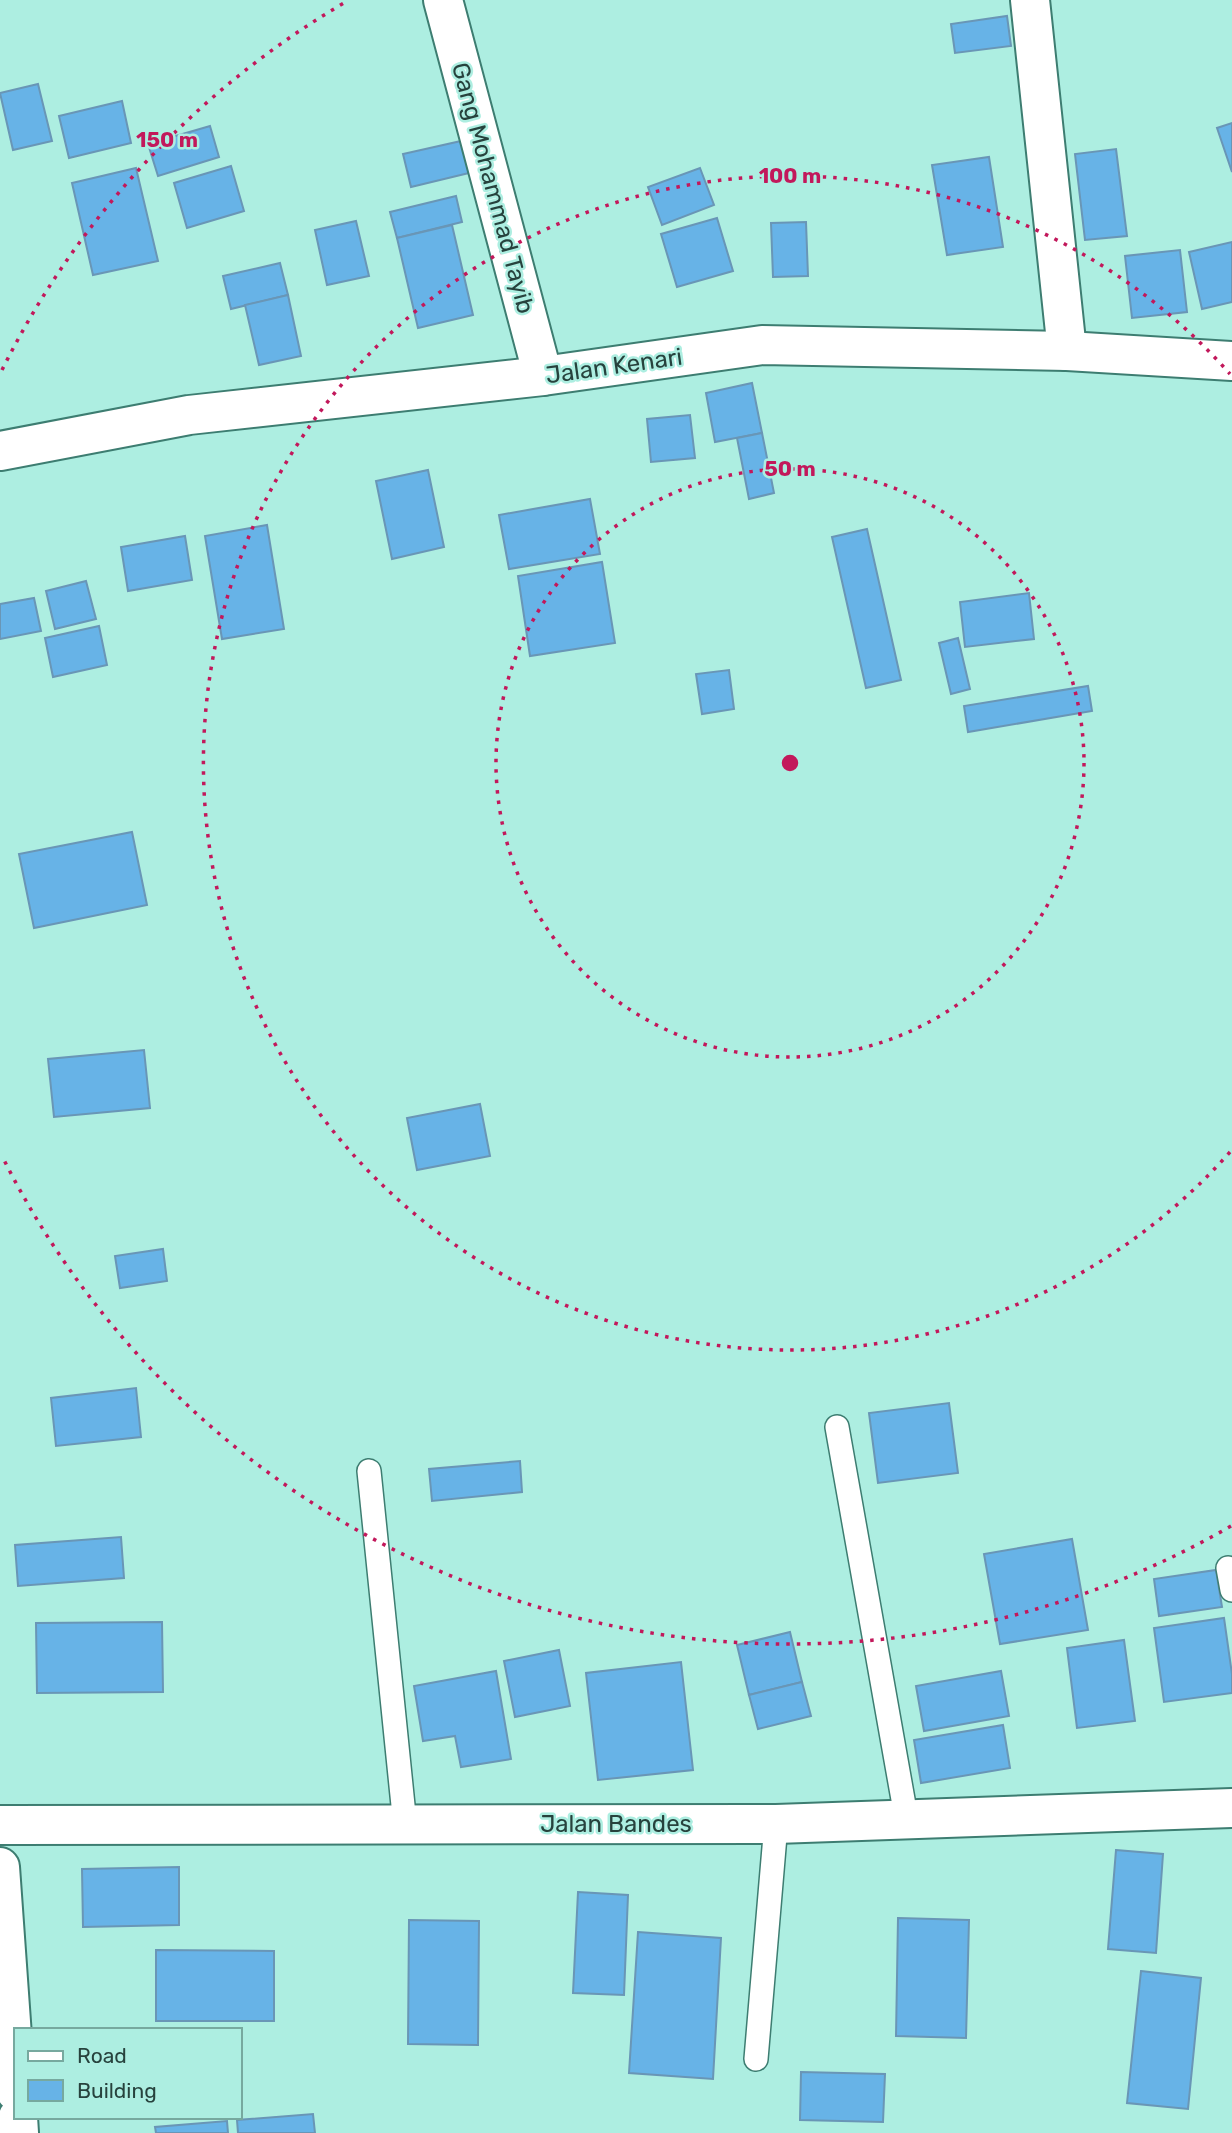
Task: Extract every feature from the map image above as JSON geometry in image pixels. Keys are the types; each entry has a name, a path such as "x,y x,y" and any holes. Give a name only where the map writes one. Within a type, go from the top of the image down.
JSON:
{"street":[{"name":"Gang Mohammad Tayib","path":"443,0 543,376"},
{"path":"1030,0 1067,351"},
{"name":"Jalan Kenari","path":"0,451 189,415 543,376 762,345 1067,351 1232,361"},
{"name":"Jalan Bandes","path":"0,1825 776,1824 907,1822 1232,1808"},
{"path":"0,1867 14,2064"}],"lane":[{"path":"837,1427 907,1822"},
{"path":"369,1471 405,1825"},
{"path":"755,2059 776,1824"}],"building":[{"path":"1007,16 1011,46 955,53 951,24"},
{"path":"38,84 52,141 13,150 0,93"},
{"path":"122,101 131,143 69,158 59,116"},
{"path":"1232,123 1232,172 1217,128"},
{"path":"210,126 219,157 158,176 148,144"},
{"path":"461,141 469,173 411,187 403,154"},
{"path":"1116,149 1127,236 1085,240 1075,154"},
{"path":"989,157 1003,247 947,255 932,165"},
{"path":"231,166 244,211 187,228 174,183"},
{"path":"136,168 158,261 93,275 72,183"},
{"path":"700,168 714,205 662,225 648,187"},
{"path":"456,196 462,222 397,238 390,212"},
{"path":"717,218 733,271 677,287 661,234"},
{"path":"356,221 369,276 327,285 315,230"},
{"path":"806,222 808,276 773,277 771,223"},
{"path":"452,225 473,315 418,328 397,238"},
{"path":"1232,242 1232,302 1202,309 1189,252"},
{"path":"1180,250 1187,312 1132,318 1125,256"},
{"path":"280,263 288,295 231,309 223,276"},
{"path":"288,295 301,356 259,365 245,305"},
{"path":"752,383 762,433 715,442 706,393"},
{"path":"690,415 695,458 651,462 647,419"},
{"path":"762,433 774,493 749,499 737,438"},
{"path":"428,470 444,547 392,559 376,481"},
{"path":"590,499 600,554 509,569 499,515"},
{"path":"267,525 284,629 222,639 205,536"},
{"path":"867,529 901,680 866,688 832,537"},
{"path":"185,536 192,580 128,591 121,547"},
{"path":"602,562 615,643 530,656 518,576"},
{"path":"86,581 96,619 55,629 46,591"},
{"path":"1029,593 1034,639 965,647 960,602"},
{"path":"34,598 41,631 0,639 0,604"},
{"path":"99,626 107,665 53,677 45,638"},
{"path":"958,638 970,689 951,694 939,643"},
{"path":"729,670 734,709 702,714 696,674"},
{"path":"1088,686 1092,711 968,732 964,706"},
{"path":"132,832 147,905 34,928 19,854"},
{"path":"144,1050 150,1108 54,1117 48,1059"},
{"path":"480,1104 490,1156 417,1170 407,1118"},
{"path":"163,1249 167,1281 120,1288 115,1256"},
{"path":"136,1388 141,1437 56,1446 51,1398"},
{"path":"949,1403 958,1473 878,1483 869,1413"},
{"path":"520,1461 522,1492 432,1501 429,1469"},
{"path":"121,1537 124,1578 18,1586 15,1545"},
{"path":"1072,1539 1088,1630 1000,1644 984,1554"},
{"path":"1216,1570 1222,1607 1159,1616 1154,1579"},
{"path":"1224,1618 1232,1693 1164,1702 1154,1628"},
{"path":"162,1622 163,1692 37,1693 36,1623"},
{"path":"790,1632 802,1682 749,1695 737,1645"},
{"path":"1124,1640 1135,1721 1077,1728 1067,1648"},
{"path":"559,1650 570,1706 515,1717 504,1661"},
{"path":"681,1662 693,1770 598,1780 586,1673"},
{"path":"496,1671 511,1759 461,1767 455,1736 423,1741 414,1686"},
{"path":"1001,1671 1009,1716 924,1731 916,1686"},
{"path":"802,1682 811,1716 758,1729 749,1695"},
{"path":"1003,1725 1010,1768 921,1783 914,1740"},
{"path":"1116,1850 1163,1854 1156,1953 1108,1949"},
{"path":"179,1867 179,1925 83,1927 82,1869"},
{"path":"578,1892 628,1895 624,1995 573,1993"},
{"path":"898,1918 969,1920 966,2038 896,2036"},
{"path":"409,1920 479,1921 478,2045 408,2044"},
{"path":"638,1932 721,1938 713,2079 629,2073"},
{"path":"156,1950 274,1951 274,2021 156,2021"},
{"path":"1141,1971 1201,1978 1188,2109 1127,2103"},
{"path":"801,2072 885,2074 883,2122 800,2120"},
{"path":"313,2114 315,2133 238,2133 237,2120"},
{"path":"227,2121 228,2133 156,2133 155,2127"}]}
